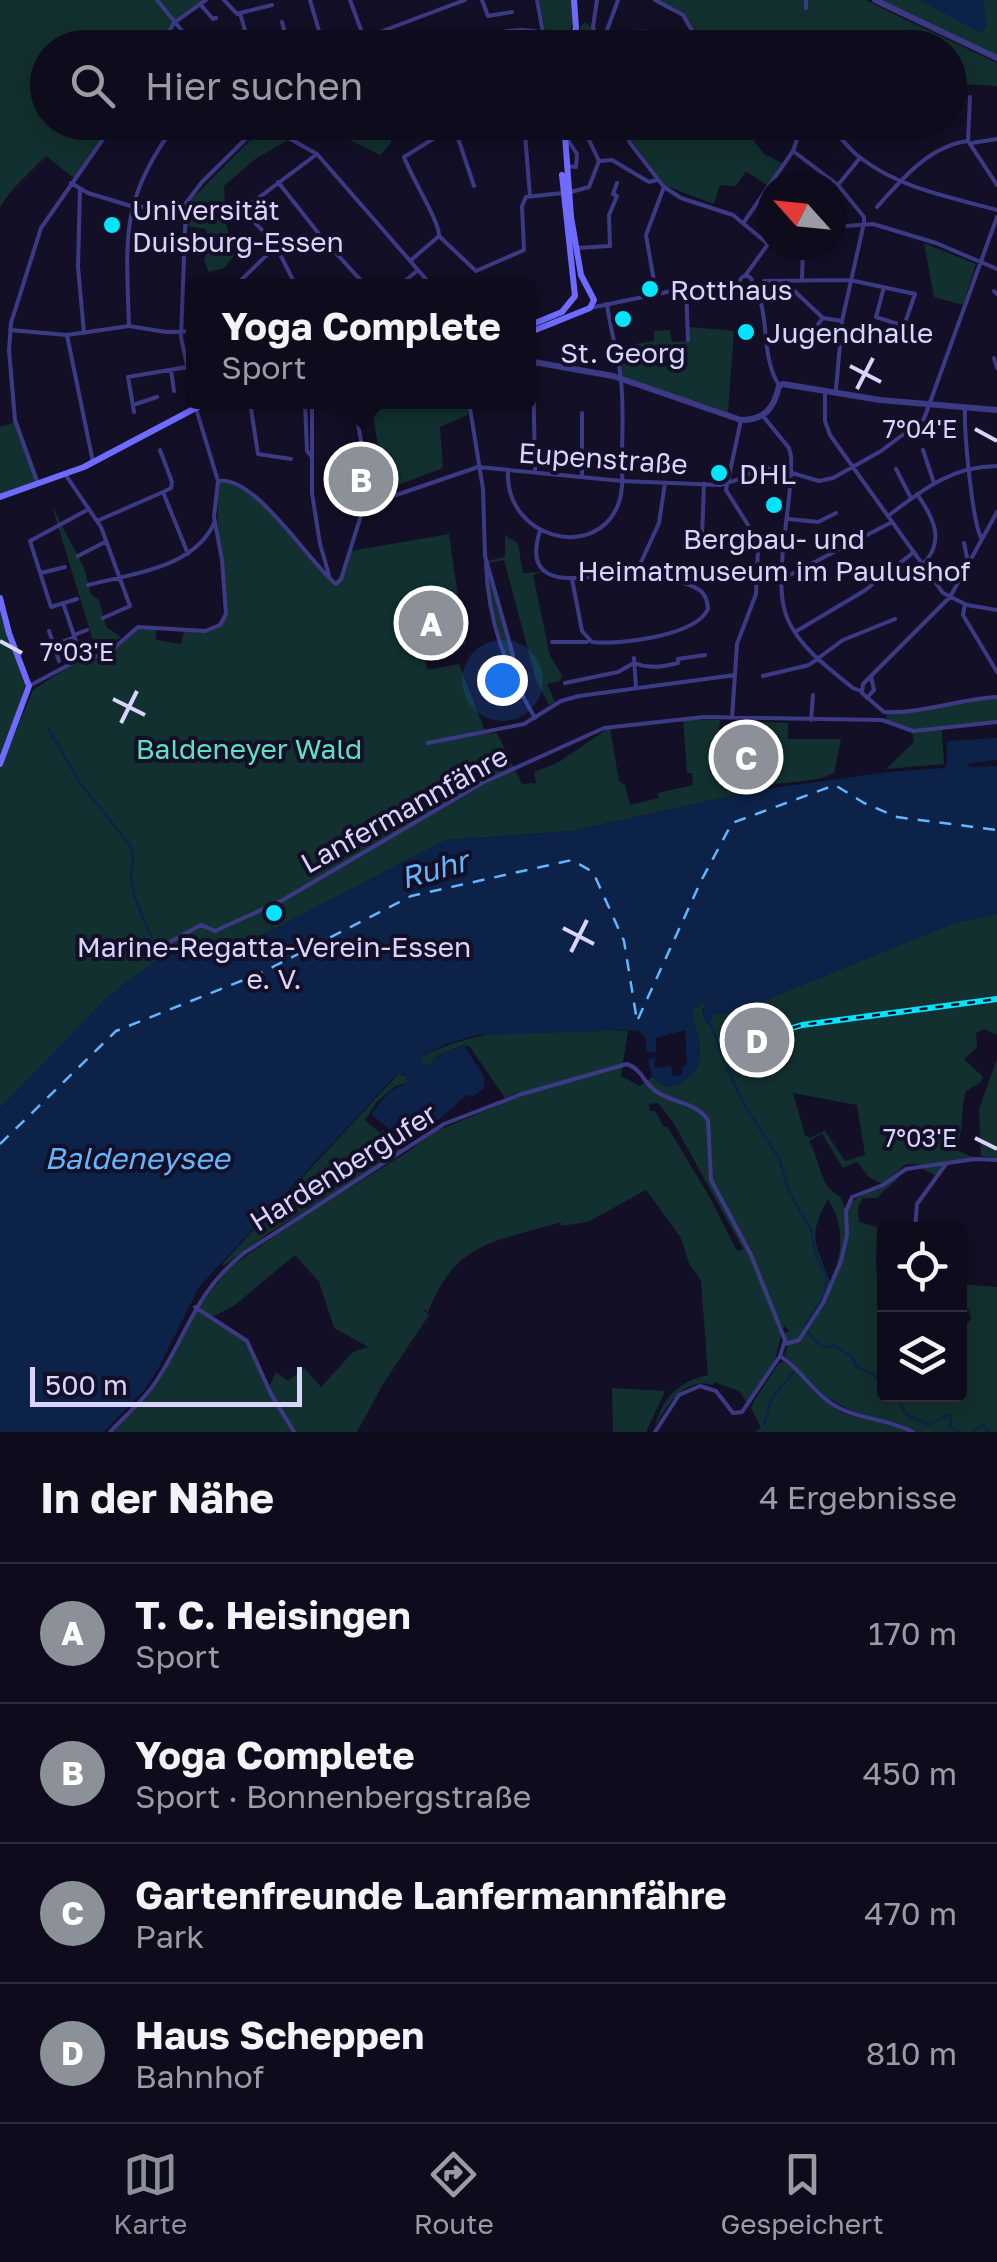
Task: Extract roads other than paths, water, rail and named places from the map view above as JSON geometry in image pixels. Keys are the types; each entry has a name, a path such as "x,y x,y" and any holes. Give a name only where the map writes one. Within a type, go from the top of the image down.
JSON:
{"main road":[{"path":"574,0 574,30"},
{"path":"564,140 575,298 577,306 587,309"},
{"path":"564,154 565,193 581,275 591,294 587,309"},
{"path":"536,325 557,314 581,291 591,294"},
{"path":"536,326 587,309"},
{"path":"0,496 93,462 186,407"},
{"path":"0,598 29,686 0,764"}],"street":[{"path":"156,0 180,30"},
{"path":"170,30 206,0"},
{"path":"224,0 236,14 272,5"},
{"path":"310,0 319,30"},
{"path":"350,0 361,30"},
{"path":"442,0 444,8"},
{"path":"385,30 465,0"},
{"path":"482,0 488,16 512,12"},
{"path":"537,0 542,30"},
{"path":"594,30 597,0"},
{"path":"607,30 618,0"},
{"path":"656,0 683,15 692,30"},
{"path":"806,0 806,8"},
{"path":"876,0 939,30"},
{"path":"200,4 212,19 216,18"},
{"path":"240,13 245,30"},
{"path":"282,22 285,30"},
{"path":"967,44 997,58"},
{"path":"970,97 970,142 997,185"},
{"path":"877,207 916,166 938,151 997,139"},
{"path":"37,482 15,420 10,330 37,237 101,140"},
{"path":"129,326 126,252 131,206 144,172 165,140"},
{"path":"186,361 181,332 184,213 192,192 245,140"},
{"path":"292,140 317,154 426,279"},
{"path":"410,261 438,236 440,228 420,196 404,157 430,140"},
{"path":"460,140 474,186"},
{"path":"525,140 530,196"},
{"path":"566,166 576,167 577,154 567,140"},
{"path":"438,236 476,271 516,255 525,249 522,204 530,196 588,188 599,160 589,140"},
{"path":"629,140 664,187 682,198 728,212 757,233"},
{"path":"744,222 793,152 797,140"},
{"path":"844,140 860,158 900,182 997,214 931,406 919,424 854,468"},
{"path":"793,152 818,170"},
{"path":"292,279 276,246 245,209 317,154"},
{"path":"847,174 860,158"},
{"path":"599,160 612,160 649,182 658,179"},
{"path":"278,182 359,279"},
{"path":"71,183 131,206 184,213"},
{"path":"577,248 610,246 609,214 617,196 613,194 616,183"},
{"path":"656,294 646,239 664,187"},
{"path":"80,189 78,267 84,333"},
{"path":"836,391 842,320 864,223 864,217 847,196"},
{"path":"847,225 864,223 936,243 997,269"},
{"path":"242,279 276,246"},
{"path":"536,360 618,375 741,420 763,416 773,406 779,385 768,358 757,292 749,281 757,260"},
{"path":"802,279 803,260"},
{"path":"407,279 418,270"},
{"path":"788,280 789,286 823,318 842,320"},
{"path":"764,281 850,280 884,287 915,294 904,326 876,317 884,287"},
{"path":"587,309 686,288 730,288 749,281"},
{"path":"740,284 749,281"},
{"path":"686,288 688,340"},
{"path":"508,472 508,491 515,508 540,530 572,536 602,526 618,506 622,481 618,375 607,304 591,294"},
{"path":"812,332 823,318"},
{"path":"10,330 68,335 129,326 186,332"},
{"path":"68,335 93,462"},
{"path":"994,358 997,368"},
{"path":"134,412 128,377 186,367"},
{"path":"171,370 174,391"},
{"path":"779,385 931,406 997,410"},
{"path":"826,389 828,430 942,593 965,604 997,610"},
{"path":"134,404 157,397"},
{"path":"964,408 975,523 982,539"},
{"path":"29,686 82,659 107,654 138,627 205,631 220,625 226,614 226,601 214,521 218,481 196,409"},
{"path":"251,409 258,454 292,459"},
{"path":"309,409 317,526 330,580"},
{"path":"355,409 372,502"},
{"path":"470,409 483,489 486,583 506,665 535,718"},
{"path":"532,409 535,474"},
{"path":"582,413 582,477"},
{"path":"763,416 790,450 789,518 782,579 784,608 794,632 884,712 918,712 966,699 997,697"},
{"path":"732,718 740,633 756,594 758,550 756,536 729,497 726,484 741,420"},
{"path":"98,521 170,488 172,482 160,450"},
{"path":"923,450 934,483"},
{"name":"Eupenstraße","path":"478,467 665,484 726,484 760,466 822,482 854,468"},
{"path":"888,516 934,483 970,468 997,466"},
{"path":"218,481 230,480 278,517 336,584 360,511 372,502 478,467"},
{"path":"896,469 932,518 936,532 934,550 924,564"},
{"path":"66,474 98,521 130,606 104,618"},
{"path":"636,572 658,527 665,484"},
{"path":"704,484 702,534 715,538"},
{"path":"163,492 188,554"},
{"path":"76,598 51,607 30,541 89,509"},
{"path":"862,689 950,597 994,524 997,512"},
{"path":"789,518 818,522 836,513"},
{"path":"88,585 188,554 204,542 214,521"},
{"path":"782,579 892,522"},
{"path":"540,530 535,552 542,568 554,577 572,579 636,572 698,588 708,602 705,616 692,625 650,638 552,642"},
{"path":"78,556 106,542"},
{"path":"964,543 968,563"},
{"path":"794,632 864,591 914,552"},
{"path":"485,556 514,662 514,683"},
{"path":"41,574 66,567"},
{"path":"572,579 580,625 589,642"},
{"path":"63,603 82,659"},
{"path":"965,604 963,615 997,672"},
{"path":"763,676 809,664 843,640 895,619"},
{"path":"54,645 86,630"},
{"path":"50,632 59,661"},
{"path":"634,661 647,668 705,655"},
{"path":"634,661 636,686"},
{"path":"565,682 618,672 634,661"},
{"path":"506,665 514,662"},
{"path":"428,743 509,728 568,699 735,674"},
{"path":"868,697 874,690 871,676"},
{"path":"811,721 813,694"},
{"path":"882,720 884,712"},
{"name":"Lanfermannfähre","path":"146,954 199,926 215,931 281,901 482,783 592,732 650,720 882,720 913,731 997,722"},
{"name":"Hardenbergufer","path":"110,1432 155,1383 195,1307 214,1281 244,1253 444,1124 522,1094 622,1065 635,1066 653,1088 696,1108 708,1120 711,1180 750,1256 785,1344"},
{"path":"655,1432 674,1402 700,1386 712,1388 732,1413 740,1414 785,1344 798,1341 828,1294 842,1261 846,1211 852,1197 883,1185 906,1169 976,1158 997,1160"},
{"path":"916,1222 917,1204 946,1164"},
{"path":"195,1307 247,1342 294,1432"},
{"path":"780,1356 836,1407 913,1432"}],"water":[{"path":"919,0 983,0 987,26 981,33"},
{"name":"Baldeneysee","path":"997,738 997,760 966,764 997,766 997,914 954,923 738,1011 715,1014 708,1025 702,1016 707,1001 691,1011 700,1042 698,1068 681,1084 667,1087 652,1077 648,1059 656,1057 654,1068 671,1066 673,1076 682,1075 683,1066 687,1065 685,1030 656,1038 656,1052 647,1052 645,1038 638,1030 477,1035 444,1045 422,1057 421,1064 429,1066 435,1057 464,1045 485,1078 483,1089 473,1096 467,1095 433,1124 404,1141 371,1114 390,1091 407,1083 405,1074 396,1075 199,1287 146,1388 104,1432 0,1432 0,1108 108,996 159,958 207,944 257,938 446,840 572,831 759,790 944,768 947,741"}],"waterway":[{"path":"48,728 80,783 130,845 135,898 154,944"},
{"path":"710,1023 722,1054"},
{"path":"727,1068 746,1108 779,1158 789,1192 811,1230 816,1255 826,1275 826,1292 804,1328 822,1347 835,1346 877,1380"},
{"path":"764,1424 771,1399 794,1372"},
{"path":"901,1402 904,1412 928,1425 948,1415 950,1427 959,1432"},
{"path":"971,1432 983,1425 988,1432"}],"railway":[{"path":"735,1054 772,1034 802,1025 997,999"}],"place":[{"name":"Universität Duisburg-Essen","path":"112,225"},
{"name":"Rotthaus","path":"650,289"},
{"name":"St. Georg","path":"623,319"},
{"name":"Jugendhalle","path":"746,332"},
{"name":"DHL","path":"719,473"},
{"name":"Yoga Complete","path":"361,479"},
{"name":"Bergbau- und Heimatmuseum im Paulushof","path":"774,505"},
{"name":"T. C. Heisingen","path":"431,623"},
{"name":"Gartenfreunde Lanfermannfähre","path":"746,757"},
{"name":"Marine-Regatta-Verein-Essen e. V.","path":"274,913"},
{"name":"Haus Scheppen","path":"757,1040"}],"park label":[{"name":"Baldeneyer Wald","path":"249,748"}],"water label":[{"name":"Ruhr","path":"434,869"}]}
